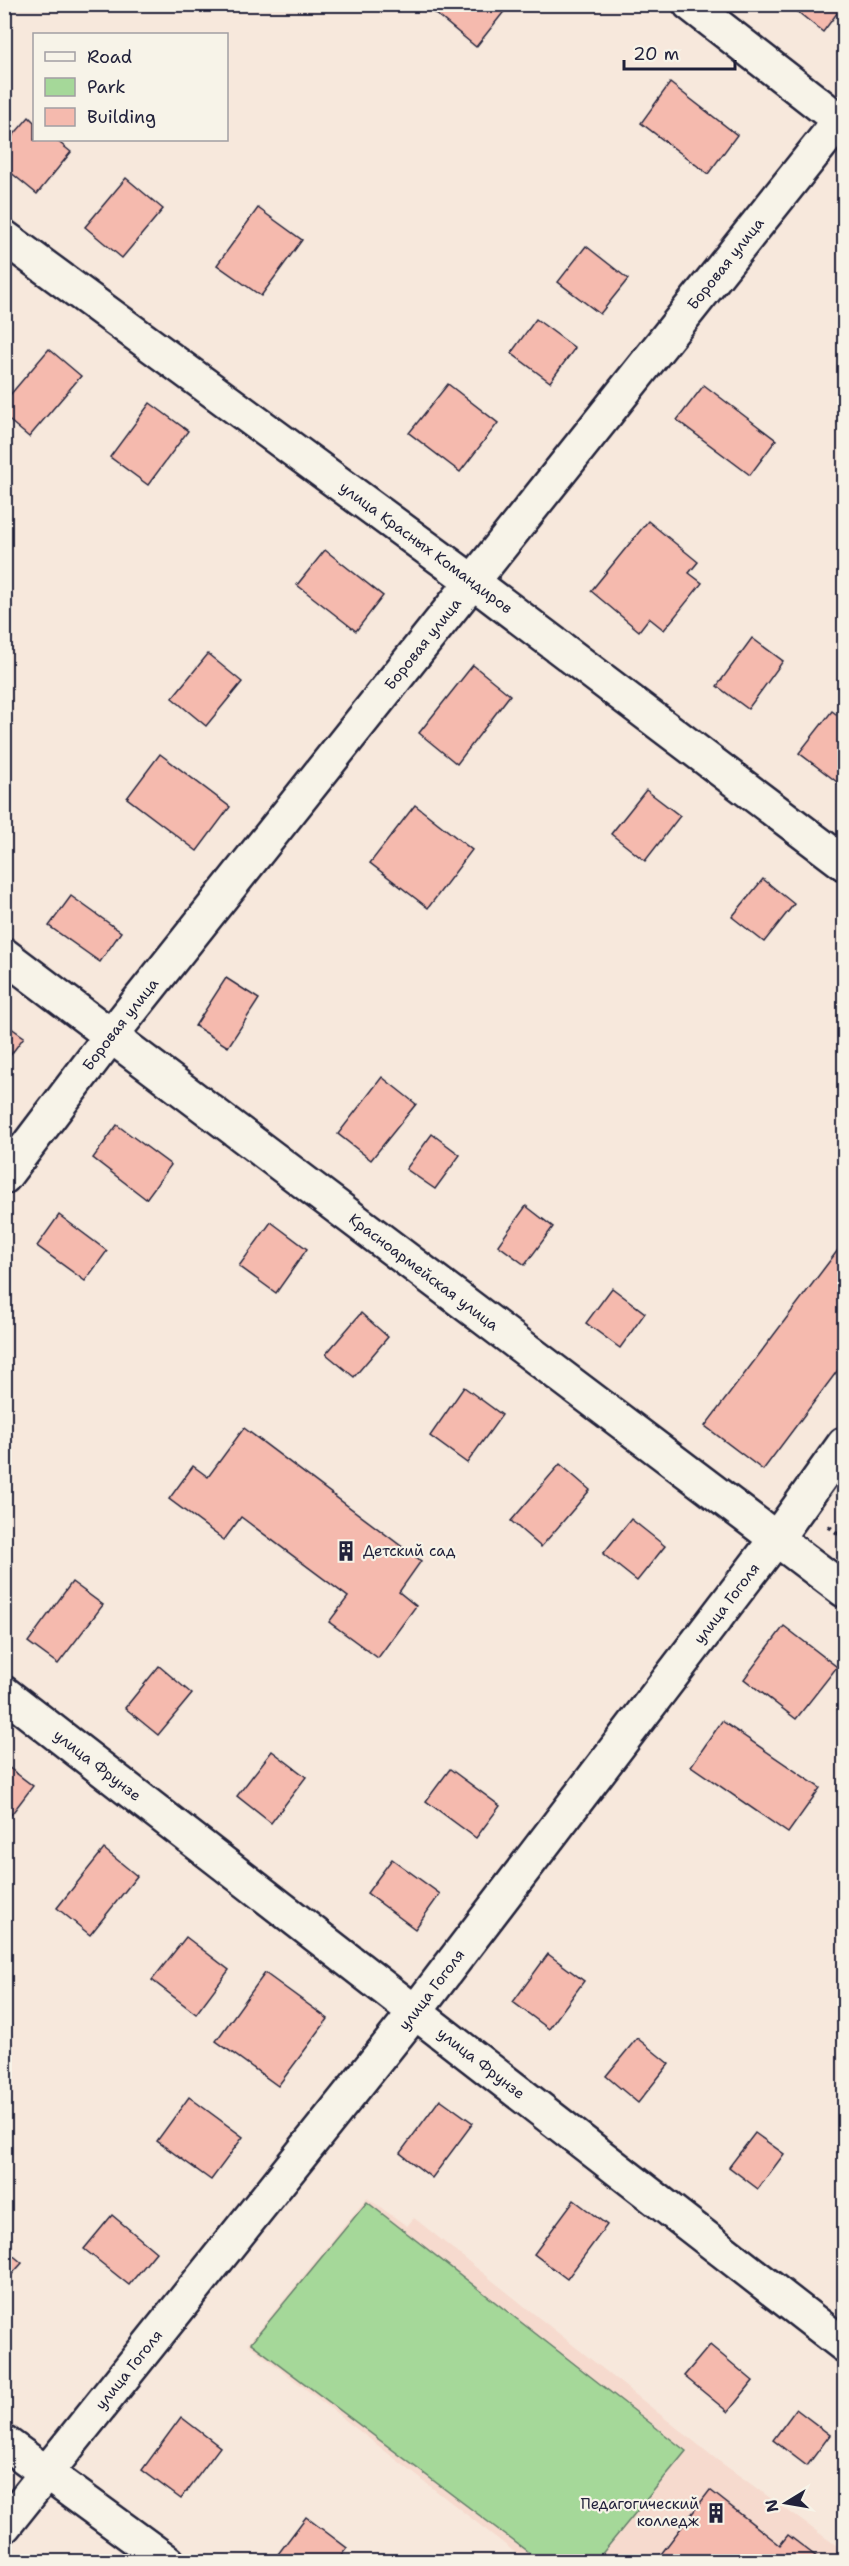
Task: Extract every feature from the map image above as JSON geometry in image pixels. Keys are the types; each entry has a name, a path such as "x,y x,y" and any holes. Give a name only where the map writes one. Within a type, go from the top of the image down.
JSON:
{"street":[{"path":"690,4 843,120"},
{"name":"Боровая улица","path":"4,1178 110,1037 843,120"},
{"name":"улица Красных Командиров","path":"4,237 473,582 844,863"},
{"name":"Красноармейская улица","path":"4,955 844,1590"},
{"name":"улица Гоголя","path":"4,2526 415,2012 776,1539 844,1443"},
{"name":"улица Фрунзе","path":"4,1693 844,2345"},
{"path":"4,2442 168,2562"}],"shaded area":[{"path":"367,2198 407,2226 414,2218 716,2459 844,2551 844,2561 526,2561 248,2344"}],"green space":[{"path":"367,2202 686,2451 596,2561 540,2561 251,2343"}],"building":[{"path":"441,4 510,4 476,47 435,13"},
{"path":"788,4 844,4 823,32"},
{"path":"670,83 737,135 708,174 641,123"},
{"path":"29,117 33,121 33,141 57,141 71,152 37,194 4,167 4,146"},
{"path":"126,178 163,209 122,258 85,227"},
{"path":"258,208 302,240 261,296 217,265"},
{"path":"586,246 628,279 600,314 558,282"},
{"path":"536,319 575,348 550,382 511,353"},
{"path":"49,349 81,376 29,437 4,416 4,402"},
{"path":"448,384 498,423 460,472 409,433"},
{"path":"704,385 776,440 750,475 677,420"},
{"path":"150,403 188,431 148,485 110,457"},
{"path":"648,521 698,562 689,573 702,583 664,630 649,618 639,631 591,591"},
{"path":"325,550 383,596 356,631 297,585"},
{"path":"752,638 783,661 748,709 717,686"},
{"path":"208,654 242,682 206,726 172,698"},
{"path":"473,665 510,695 457,764 419,733"},
{"path":"832,711 844,720 844,780 841,785 799,753"},
{"path":"160,754 230,807 197,851 127,798"},
{"path":"646,790 680,816 645,861 611,834"},
{"path":"415,805 472,850 428,908 370,863"},
{"path":"763,879 794,904 764,942 732,917"},
{"path":"71,896 121,932 100,962 49,926"},
{"path":"226,978 259,999 228,1047 195,1026"},
{"path":"4,1023 24,1037 4,1064"},
{"path":"382,1077 416,1104 371,1160 338,1134"},
{"path":"117,1125 171,1165 146,1199 93,1158"},
{"path":"432,1134 460,1155 435,1189 406,1169"},
{"path":"526,1206 553,1227 525,1265 498,1245"},
{"path":"59,1215 107,1251 85,1281 37,1246"},
{"path":"271,1222 307,1249 276,1293 239,1266"},
{"path":"844,1242 844,1362 763,1470 705,1426"},
{"path":"612,1288 645,1313 620,1348 586,1323"},
{"path":"361,1313 388,1337 354,1377 326,1354"},
{"path":"464,1387 502,1415 467,1463 430,1436"},
{"name":"Детский сад","path":"244,1428 421,1561 399,1592 416,1606 378,1658 329,1622 348,1597 241,1517 224,1540 169,1499 193,1466 208,1477"},
{"path":"560,1464 590,1490 541,1547 511,1521"},
{"path":"631,1519 665,1546 637,1581 603,1554"},
{"path":"72,1582 103,1605 58,1664 28,1642"},
{"path":"784,1626 837,1667 796,1719 744,1679"},
{"path":"159,1666 192,1694 158,1735 125,1708"},
{"path":"722,1721 820,1788 788,1833 691,1766"},
{"path":"272,1751 306,1777 271,1823 237,1796"},
{"path":"4,1764 33,1786 4,1824"},
{"path":"450,1769 500,1806 476,1838 426,1801"},
{"path":"104,1849 137,1876 90,1935 57,1908"},
{"path":"392,1859 440,1894 415,1929 367,1893"},
{"path":"186,1937 229,1970 196,2014 152,1980"},
{"path":"548,1954 584,1981 549,2029 513,2002"},
{"path":"265,1973 328,2019 278,2086 216,2041"},
{"path":"637,2038 669,2064 638,2103 606,2076"},
{"path":"189,2097 243,2137 211,2180 157,2141"},
{"path":"440,2099 473,2123 432,2178 400,2153"},
{"path":"755,2133 784,2154 758,2189 729,2167"},
{"path":"574,2200 607,2225 567,2279 534,2254"},
{"path":"112,2215 156,2252 129,2285 84,2249"},
{"path":"4,2248 22,2263 4,2283"},
{"path":"710,2345 753,2381 728,2412 684,2376"},
{"path":"796,2409 830,2435 807,2466 773,2440"},
{"path":"181,2417 220,2447 181,2499 142,2470"},
{"name":"Педагогический колледж","path":"710,2490 780,2545 788,2535 822,2561 655,2562"},
{"path":"306,2517 347,2548 336,2562 272,2562"}],"place":[{"name":"Детский сад","path":"346,1551"},
{"name":"Педагогический колледж","path":"716,2513"}]}
